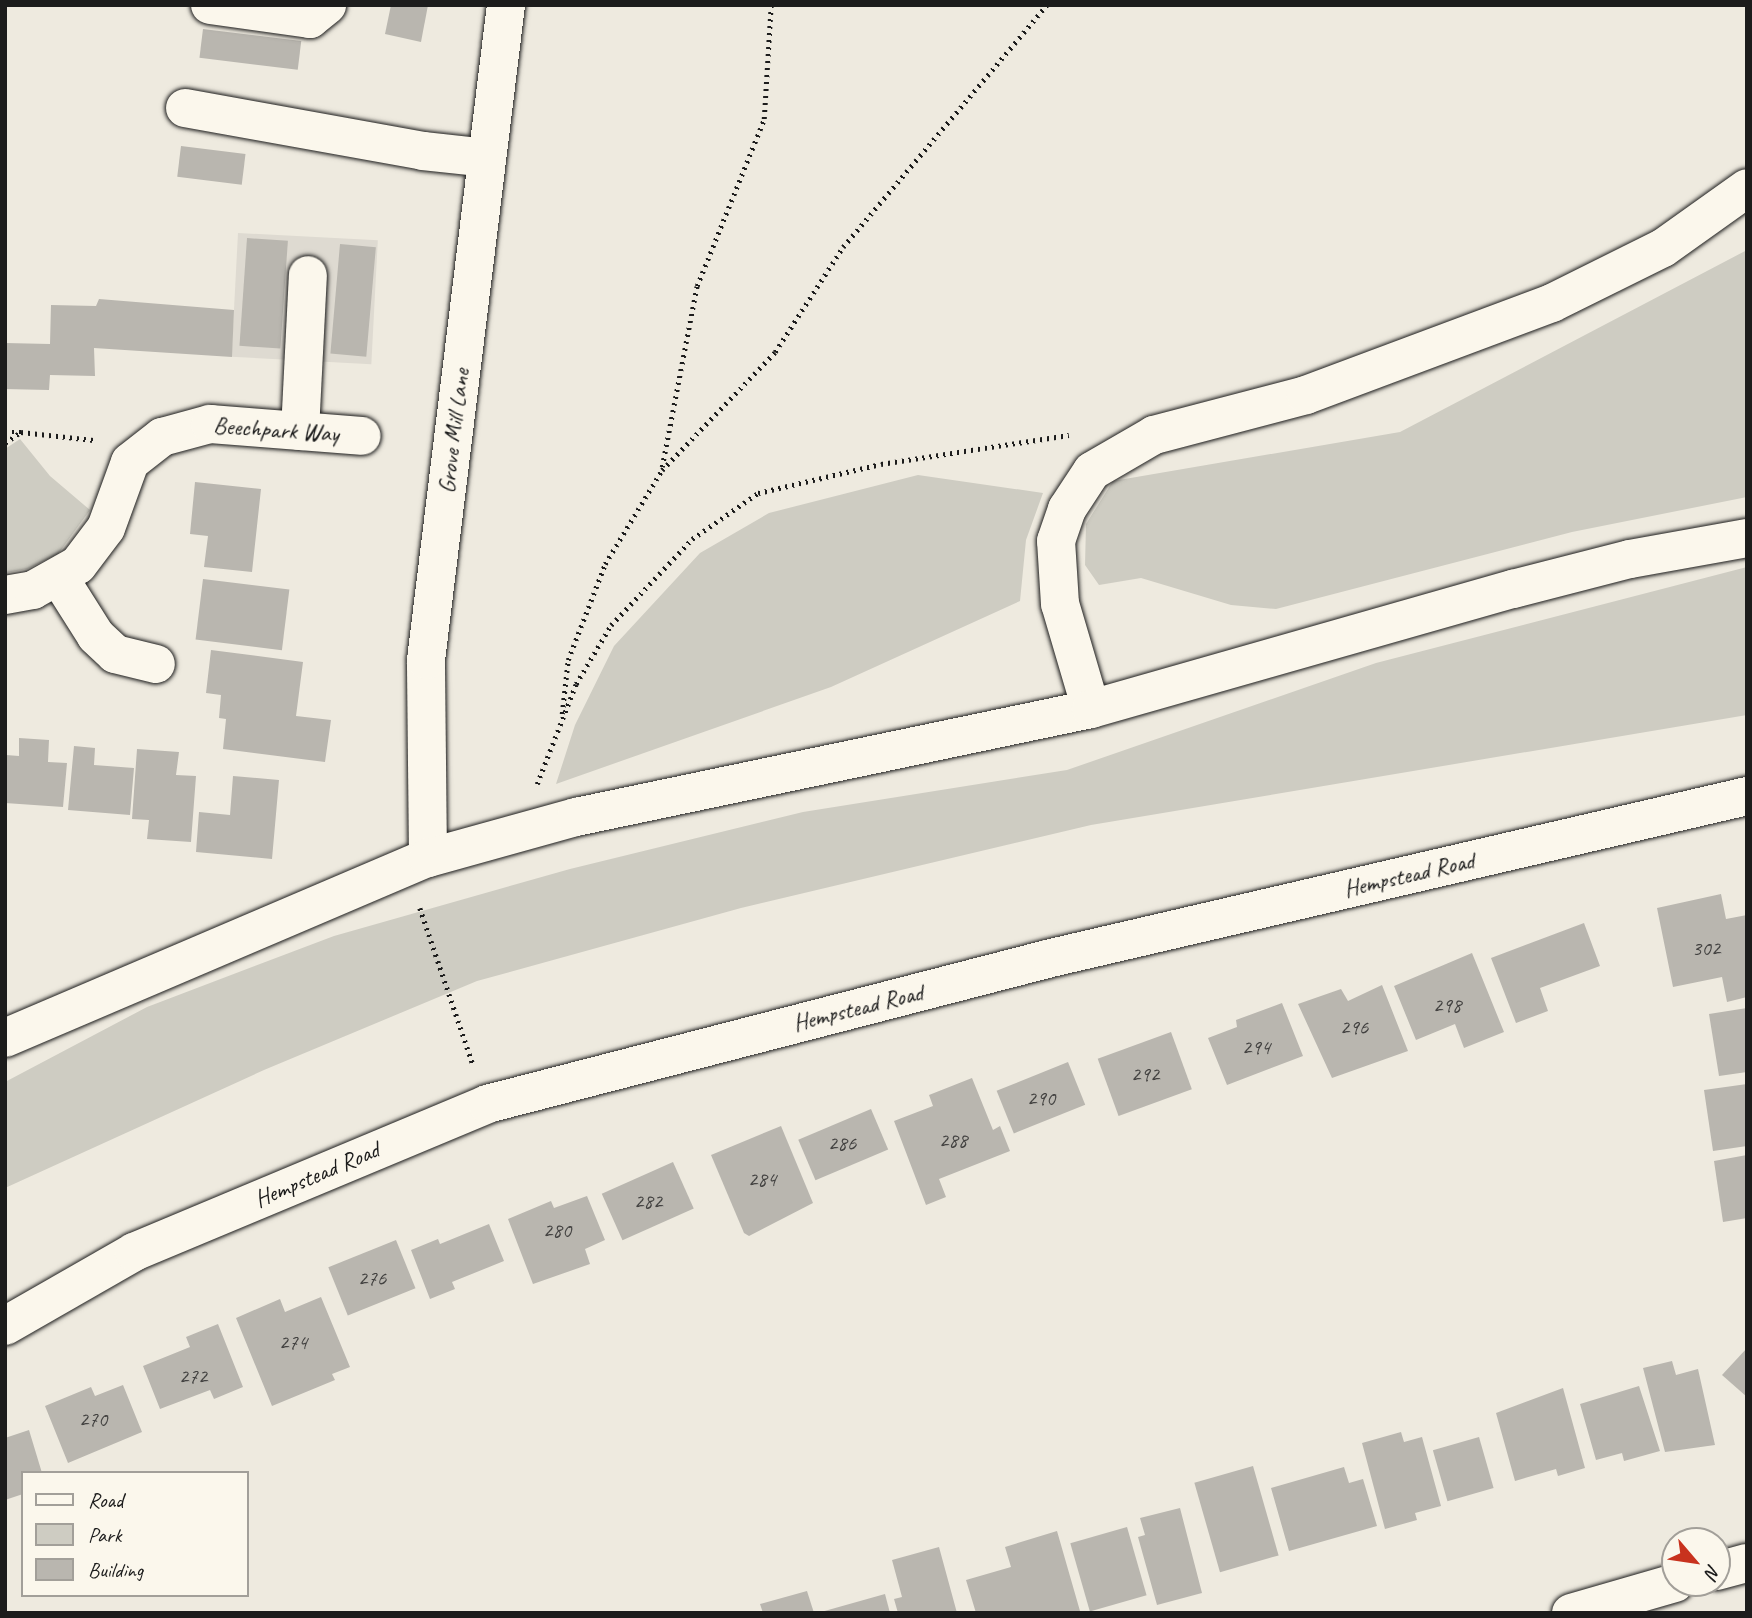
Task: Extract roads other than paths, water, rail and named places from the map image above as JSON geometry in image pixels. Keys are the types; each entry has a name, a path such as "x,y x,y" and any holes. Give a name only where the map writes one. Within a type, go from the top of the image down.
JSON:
{"street":[{"path":"210,5 310,19 327,5"},
{"name":"Grove Mill Lane","path":"428,858 426,660 506,5"},
{"path":"185,108 423,151 487,158"},
{"path":"1091,709 1060,604 1056,541 1067,509 1092,471 1154,435 1306,395 1552,303 1662,248 1747,188"},
{"path":"300,431 308,275"},
{"name":"Beechpark Way","path":"60,579 78,565 106,528 130,462 143,448 184,428 210,424 362,436"},
{"path":"5,1038 428,858 519,833 1091,709 1513,589 1630,559 1747,538"},
{"path":"5,595 60,579 96,636 115,654 156,664"},
{"name":"Hempstead Road","path":"5,1326 134,1252 486,1104 1051,958 1747,796"},
{"path":"1571,1613 1661,1587"}]}
